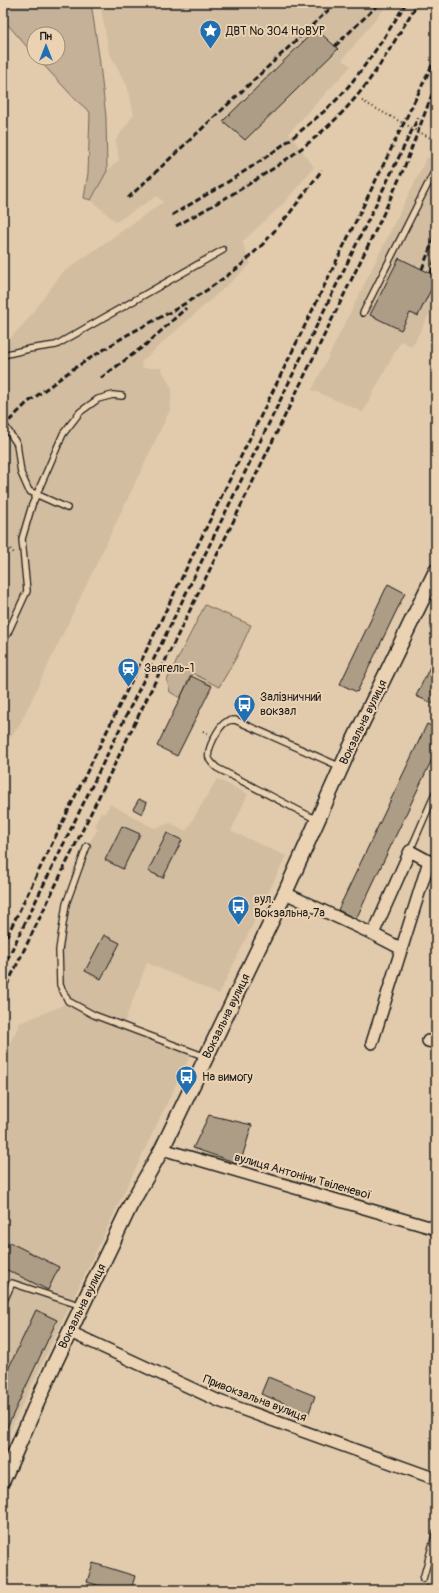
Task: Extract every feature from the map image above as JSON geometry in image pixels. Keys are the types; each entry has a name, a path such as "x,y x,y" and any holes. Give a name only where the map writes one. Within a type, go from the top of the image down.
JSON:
{"street":[{"name":"Вокзальна вулиця","path":"3,1480 7,1461 130,1206 162,1149 285,893 317,820 436,571"},
{"path":"372,1043 402,949 433,863 410,851 373,934"},
{"path":"285,893 402,949"},
{"name":"вулиця Антоніни Твіленевої","path":"162,1149 436,1229"},
{"name":"Привокзальна вулиця","path":"70,1332 220,1401 436,1479"}],"lane":[{"path":"363,313 436,168"},
{"path":"3,355 56,345 223,250"},
{"path":"3,643 28,592 22,539 36,494 63,434 80,412 98,399 113,395 122,396"},
{"path":"3,422 17,444 21,473 29,491 67,508"},
{"path":"317,820 217,768 209,759 208,755 212,743 220,727 225,722 235,720 342,767"},
{"path":"410,851 436,791"},
{"path":"87,846 66,904 60,950 60,985 68,1001 94,1015 206,1057"},
{"path":"3,1303 12,1283 82,1306"},
{"path":"423,1579 436,1532"}],"path":[{"path":"362,101 436,141"}],"shaded area":[{"path":"3,3 91,3 106,117 107,171 91,200 84,198 88,173 90,112 76,100 44,66 66,66 66,26 26,26 26,46 3,19"},
{"path":"100,3 389,3 342,60 351,66 289,133 314,167 283,204 242,242 251,264 141,362 143,368 161,368 172,389 170,410 18,728 3,746 3,346 27,320 62,273 163,202 157,196 116,222 91,200 107,171 119,160 116,140 134,114 127,86 109,52"},
{"path":"427,157 436,160 436,301 412,347 401,341 363,412 312,390"},
{"path":"205,605 251,625 236,658 219,687 192,673 180,698 170,692 167,680"},
{"path":"217,779 248,794 231,831 286,856 219,994 147,963 123,1026 192,1051 3,1445 3,1057 20,1023 59,1007 68,1001 60,985 59,950 66,904 87,846 98,829 95,825 100,813 105,813 110,804 154,828 171,823 186,831"}],"building":[{"path":"316,29 338,49 245,140 223,121"},
{"path":"399,258 436,276 436,279 418,316 410,313 401,330 370,315"},
{"path":"388,584 405,593 357,692 340,684"},
{"path":"436,654 436,705 416,696"},
{"path":"191,676 212,686 177,756 157,746"},
{"path":"427,724 436,728 436,751 356,919 338,910"},
{"path":"139,799 147,803 142,814 133,809"},
{"path":"122,826 140,834 123,869 105,860"},
{"path":"167,833 182,840 163,878 148,871"},
{"path":"104,935 120,943 101,979 85,971"},
{"path":"209,1115 252,1125 240,1164 193,1148"},
{"path":"9,1242 59,1267 48,1290 3,1268 3,1254"},
{"path":"36,1310 57,1320 3,1436 3,1380"},
{"path":"268,1377 315,1396 308,1415 290,1408 291,1406 261,1394"},
{"path":"93,1563 135,1576 131,1590 114,1590 87,1582"}],"railway":[{"path":"128,198 336,3"},
{"path":"335,46 380,3"},
{"path":"172,215 260,161 293,137 329,107 343,93 363,68 406,3"},
{"path":"176,226 224,199 296,153 338,117 373,75 418,3"},
{"path":"3,944 436,57"},
{"path":"3,993 382,217 404,168 436,84"},
{"path":"3,968 418,118"},
{"path":"3,427 27,403 73,369 127,335 176,309 207,290 239,267 264,243 289,214 322,170"},
{"path":"422,269 436,233"},
{"path":"431,274 436,254"},
{"path":"101,378 148,343 186,308"}],"place":[{"name":"ДВТ № 304 НоВУР","path":"210,50"},
{"name":"Звягель-1","path":"129,688"},
{"name":"Залізничний вокзал","path":"245,724"},
{"name":"вул. Вокзальна, 7а","path":"238,926"},
{"name":"На вимогу","path":"187,1096"}]}
